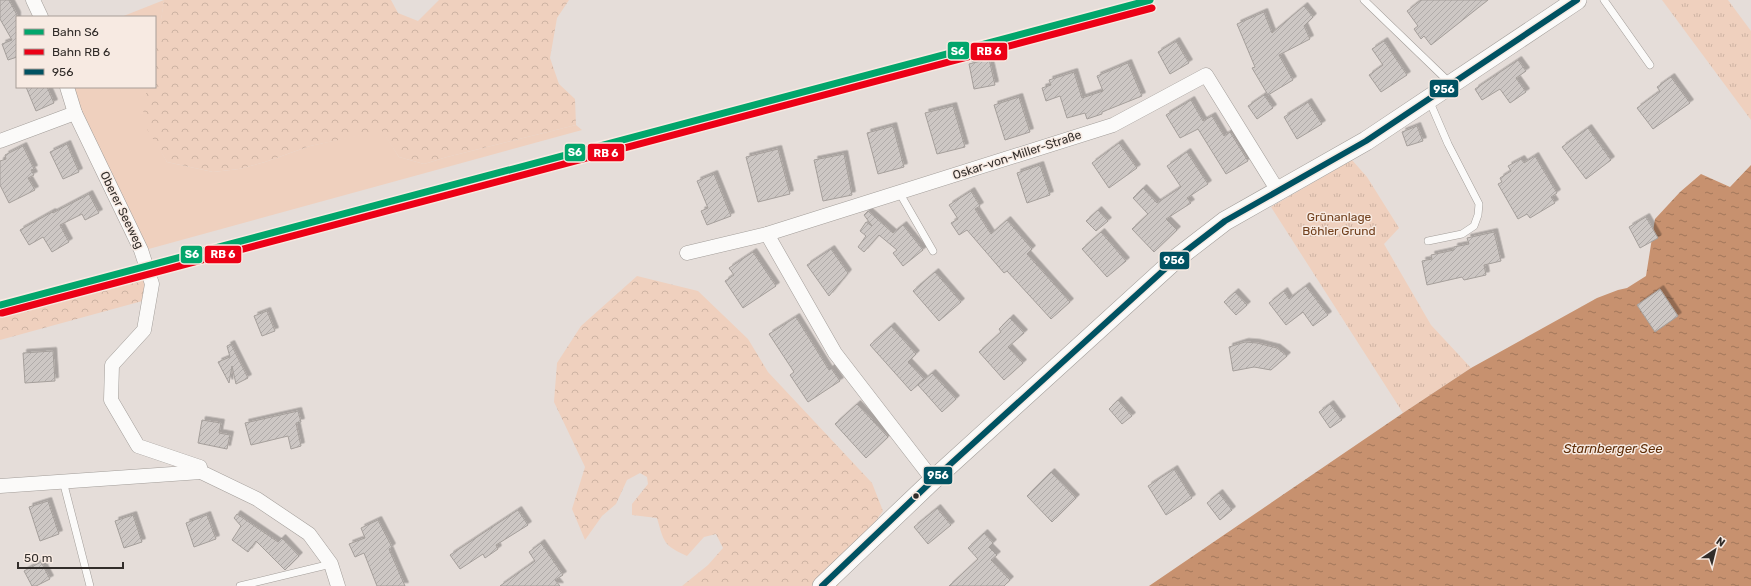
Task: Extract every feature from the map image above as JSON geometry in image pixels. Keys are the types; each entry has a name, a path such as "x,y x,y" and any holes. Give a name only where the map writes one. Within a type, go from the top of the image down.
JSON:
{"main road":[{"path":"822,586 933,480 1177,258 1226,221 1366,141 1577,0"}],"street":[{"path":"33,0 41,16"},
{"name":"Oskar-von-Miller-Straße","path":"687,253 767,234 1113,125 1206,75 1278,191"},
{"name":"Oberer Seeweg","path":"67,88 75,113 141,250 152,284 144,330 112,364 111,400 138,446 200,467 201,472 257,498 309,534 330,564 338,586"},
{"path":"0,141 75,113"},
{"path":"767,234 835,352 933,480"},
{"path":"0,486 201,472"}],"lane":[{"path":"1364,0 1451,85"},
{"path":"1604,0 1650,65"},
{"path":"1428,241 1462,234 1474,226 1478,216 1479,204 1448,144 1429,100"},
{"path":"899,192 933,251"},
{"path":"63,481 90,586"},
{"path":"240,586 330,564"}],"green space":[{"path":"164,0 156,56 156,16 124,16"},
{"path":"164,0 391,0 398,13 418,21 439,0 569,0 557,18 550,58 559,84 575,99 576,125 424,164 399,157 382,131 310,146 265,162 239,169 213,172 167,162 142,121 147,88 156,88 156,52"},
{"path":"1662,0 1728,0 1751,31 1751,120"},
{"path":"72,88 147,88 158,146 167,162 213,172 239,169 265,162 310,146 382,130 399,157 424,164 576,125 582,130 145,250 79,112"},
{"name":"Grünanlage Böhler Grund","path":"1352,160 1367,177 1399,228 1384,244 1431,325 1471,368 1403,413 1271,207"},
{"path":"145,274 146,300 0,340 0,313"},
{"path":"637,276 698,291 748,339 768,372 872,483 883,511 864,537 838,586 682,586 708,565 723,548 716,534 704,537 687,556 673,549 666,542 661,533 657,518 632,515 632,504 648,484 647,477 640,473 627,480 616,504 602,516 585,540 572,509 585,467 554,402 557,363 581,326"}],"water":[{"name":"Starnberger See","path":"1751,165 1751,586 1149,586 1471,368 1597,298 1627,288 1646,276 1655,219 1680,192 1701,174 1730,187"}],"building":[{"path":"0,0 9,0 17,16 16,57 8,60 2,44 12,40 0,19"},
{"path":"1421,0 1488,0 1431,45 1424,36 1421,39 1414,29 1418,26 1407,11"},
{"path":"1304,6 1313,17 1304,26 1310,39 1279,55 1293,80 1268,95 1252,68 1255,67 1237,24 1264,12 1272,33"},
{"path":"1176,41 1189,63 1170,74 1158,52"},
{"path":"1384,41 1407,75 1381,92 1369,75 1383,65 1372,49"},
{"path":"989,59 995,85 974,89 969,64"},
{"path":"1518,60 1526,71 1516,78 1526,92 1510,103 1500,89 1482,100 1475,89"},
{"path":"1128,63 1142,96 1087,119 1085,113 1067,118 1060,96 1046,101 1042,88 1051,85 1049,80 1074,72 1082,98 1103,91 1097,76"},
{"path":"1671,77 1690,103 1653,129 1637,108 1660,91 1657,87"},
{"path":"26,88 47,88 54,103 36,111"},
{"path":"1264,95 1273,108 1257,119 1248,106"},
{"path":"1019,97 1030,132 1005,140 994,105"},
{"path":"1191,100 1203,121 1212,116 1224,136 1230,132 1248,161 1226,174 1198,129 1180,138 1166,115"},
{"path":"1308,102 1322,124 1297,139 1284,117"},
{"path":"953,106 965,147 937,154 925,113"},
{"path":"893,126 904,167 878,174 867,133"},
{"path":"1417,126 1423,141 1407,146 1402,132"},
{"path":"1588,128 1611,160 1586,179 1562,147"},
{"path":"1119,143 1137,168 1109,188 1092,163"},
{"path":"67,144 79,172 63,179 50,152"},
{"path":"23,146 34,169 31,170 34,175 28,178 35,190 9,203 0,185 0,161 6,159 5,155"},
{"path":"778,149 790,194 758,202 746,157"},
{"path":"1187,152 1208,184 1187,198 1191,203 1166,219 1177,230 1154,252 1132,229 1148,214 1133,198 1143,188 1157,203 1181,187 1167,166"},
{"path":"844,154 852,195 823,201 814,160"},
{"path":"1535,156 1557,193 1551,197 1555,203 1530,218 1527,214 1518,219 1498,184 1502,182 1500,178 1511,171 1508,166 1521,159 1524,163"},
{"path":"1040,165 1050,195 1027,203 1017,173"},
{"path":"714,174 731,216 707,225 701,211 708,208 697,181"},
{"path":"971,191 980,206 975,209 991,234 1007,220 1032,249 1027,254 1070,302 1051,319 1007,271 1004,273 967,230 959,235 951,223 958,219 949,205"},
{"path":"89,194 99,213 85,220 82,214 60,225 69,242 52,252 43,237 29,245 20,230"},
{"path":"1098,210 1108,221 1096,231 1086,221"},
{"path":"868,211 893,233 903,225 923,250 903,266 893,253 897,250 879,235 864,252 858,247 866,236 860,231 866,222 872,226 864,215"},
{"path":"1646,217 1658,238 1640,248 1629,227"},
{"path":"1101,232 1126,261 1107,277 1082,249"},
{"path":"1494,232 1501,261 1484,265 1486,275 1464,280 1462,277 1427,285 1422,261 1432,259 1431,255 1454,250 1454,247 1469,244 1467,238"},
{"path":"831,249 848,273 829,296 807,265"},
{"path":"753,252 776,286 743,308 725,281 734,275 729,268"},
{"path":"935,272 961,302 939,321 913,291"},
{"path":"1306,286 1328,315 1313,326 1303,312 1286,325 1269,303 1284,291 1289,299"},
{"path":"1660,289 1678,316 1655,332 1637,305"},
{"path":"1235,292 1247,305 1236,315 1224,302"},
{"path":"267,311 275,331 262,336 254,316"},
{"path":"796,317 829,370 831,368 840,381 808,402 790,375 794,372 769,334"},
{"path":"1010,318 1024,333 1008,347 1023,363 1004,380 979,352 1001,332 999,329"},
{"path":"891,326 916,354 908,362 924,379 911,391 870,345"},
{"path":"1245,342 1257,343 1277,348 1287,356 1271,370 1254,367 1233,371 1229,347"},
{"path":"231,344 248,378 236,384 232,366 229,383 218,362 230,357 227,346"},
{"path":"53,351 55,381 25,383 23,353"},
{"path":"932,373 956,399 942,412 918,385"},
{"path":"1118,400 1132,416 1122,424 1109,409"},
{"path":"857,404 888,437 866,458 835,424"},
{"path":"1330,404 1342,420 1330,428 1319,412"},
{"path":"298,411 301,422 296,423 301,446 291,449 288,436 251,445 245,423"},
{"path":"202,420 221,423 219,433 230,435 227,449 198,443"},
{"path":"1174,469 1192,498 1166,515 1148,486"},
{"path":"1051,472 1076,498 1052,522 1027,496"},
{"path":"1219,493 1232,510 1220,520 1207,503"},
{"path":"48,501 59,534 40,541 29,507"},
{"path":"937,508 951,525 928,544 914,527"},
{"path":"518,510 528,525 496,545 498,549 485,558 483,554 460,569 450,555"},
{"path":"237,514 278,542 282,538 299,556 285,570 256,541 248,552 232,540 241,526 234,518"},
{"path":"133,515 142,542 124,548 115,521"},
{"path":"207,515 216,539 194,547 186,523"},
{"path":"378,520 392,547 389,549 405,586 377,586 364,553 355,557 349,544 365,538 361,528"},
{"path":"984,533 993,543 989,547 997,555 991,560 1010,580 1004,586 949,586 978,559 968,548"},
{"path":"541,543 563,575 555,580 560,586 500,586 535,561 529,552"},
{"path":"41,562 50,579 36,586 32,586 24,571"}],"rail line":[{"name":"S6","path":"0,305 1150,0"}],"transit line":[{"name":"956","path":"822,586 933,480 1177,258 1225,221 1366,141 1577,0"},
{"path":"2,313 1152,8"}]}
